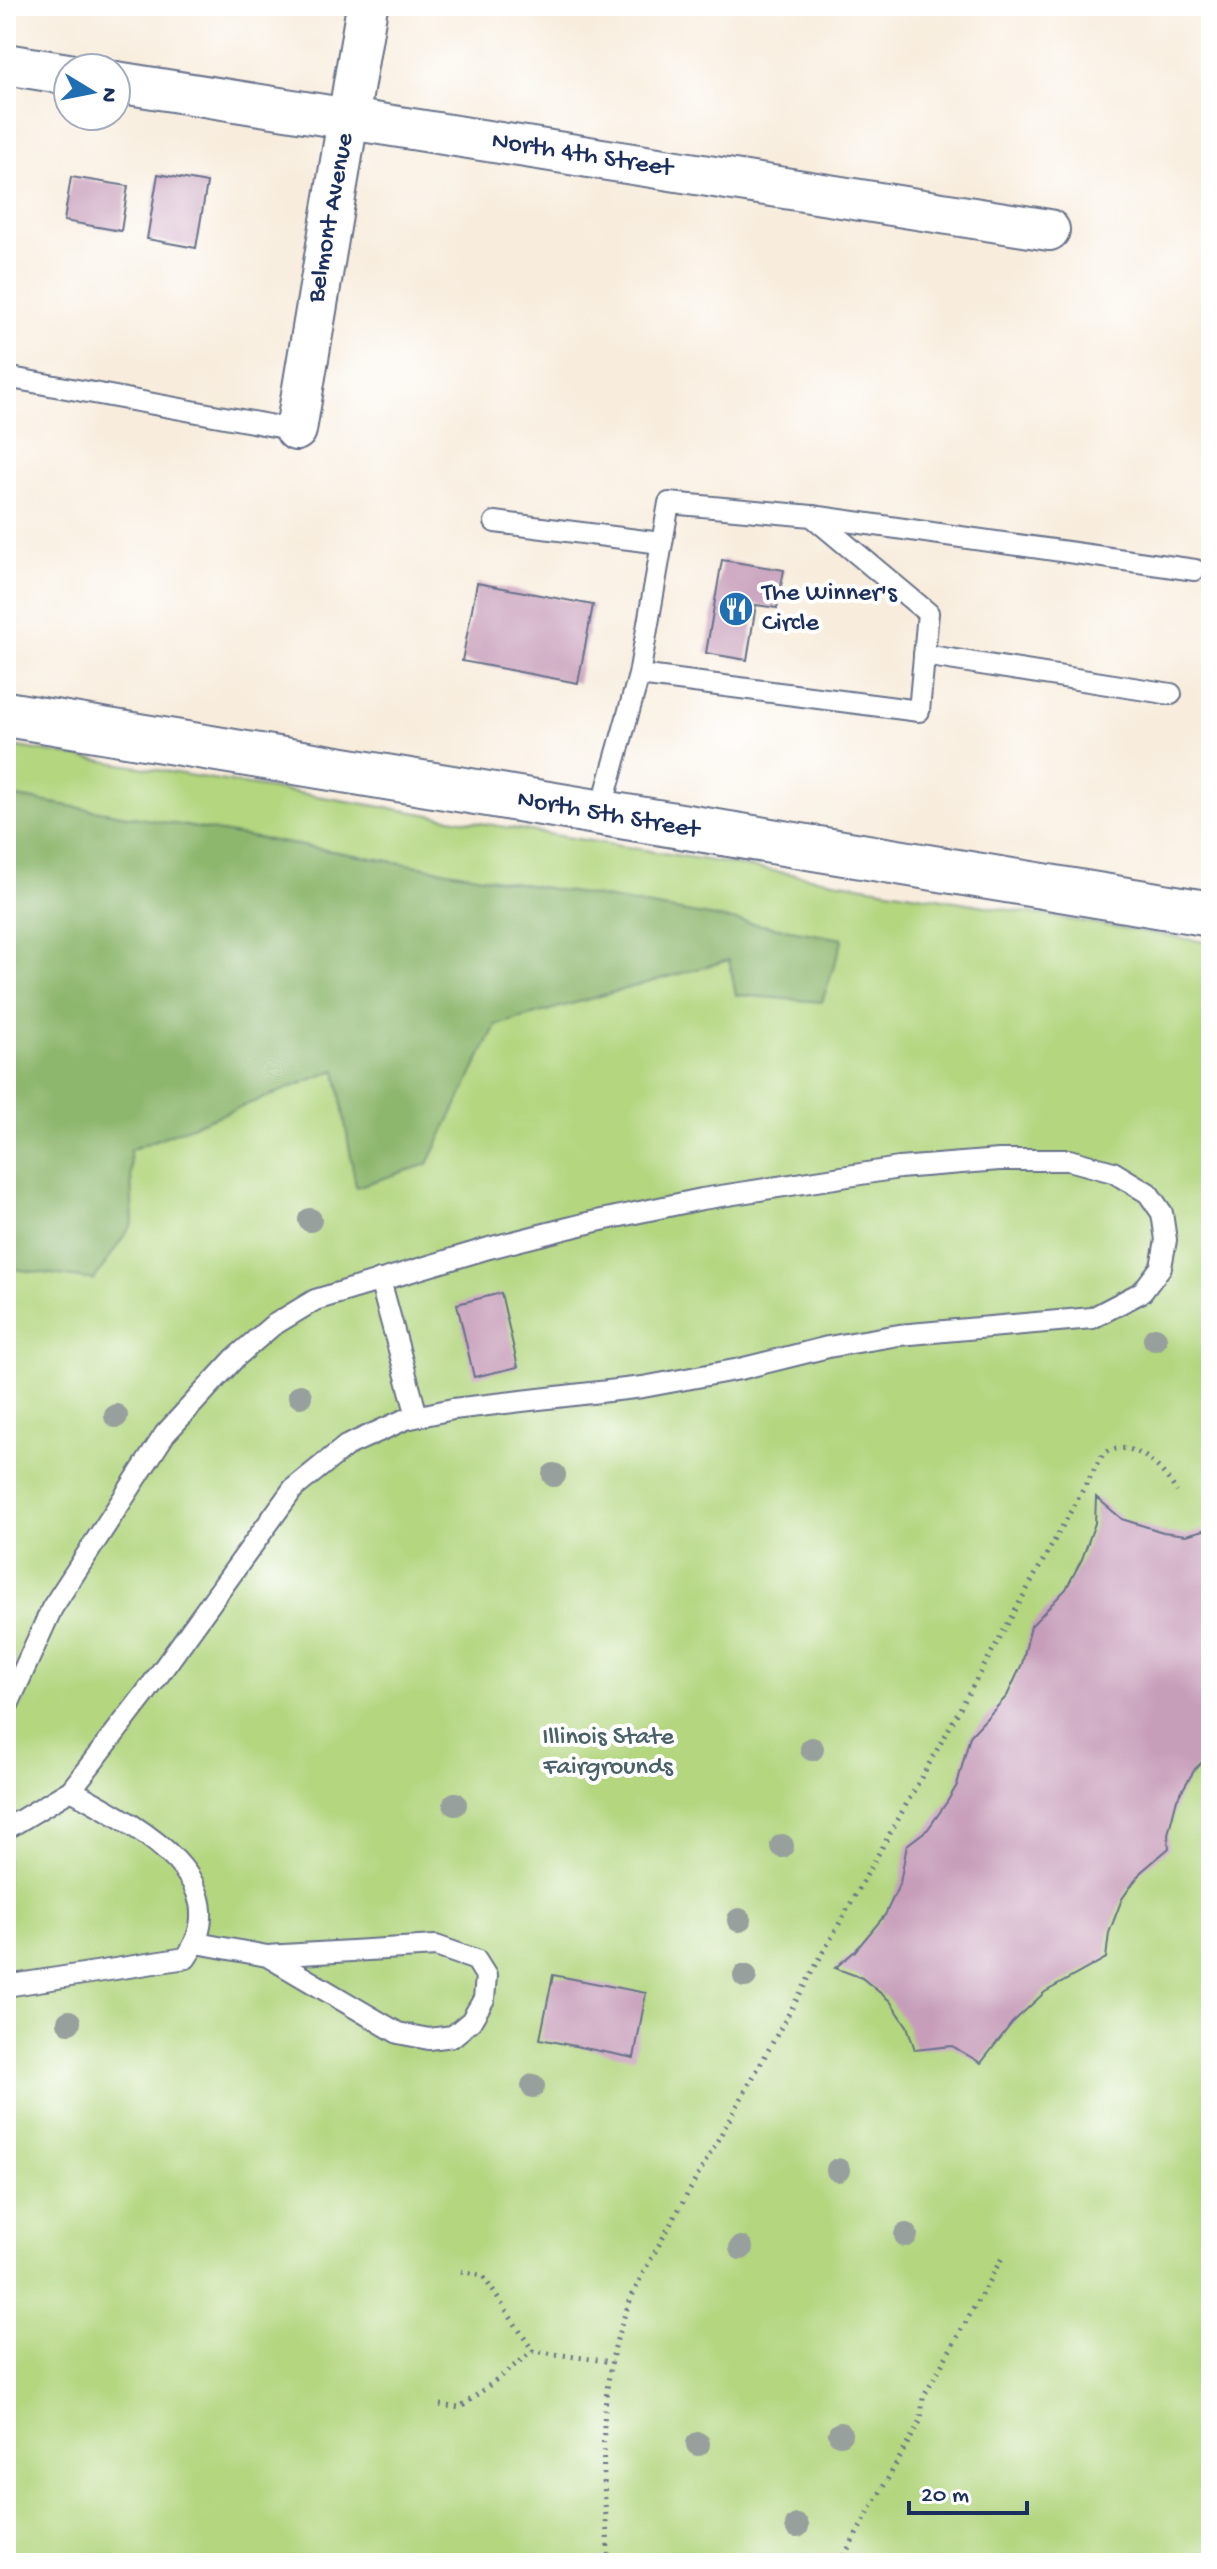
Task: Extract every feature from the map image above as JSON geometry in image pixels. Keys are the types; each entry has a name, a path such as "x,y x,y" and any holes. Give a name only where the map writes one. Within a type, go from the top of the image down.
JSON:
{"main road":[{"name":"North 5th Street","path":"6,714 1211,914"}],"street":[{"name":"Belmont Avenue","path":"296,430 367,6"},
{"path":"6,64 52,71"},
{"name":"North 4th Street","path":"132,85 1049,230"}],"lane":[{"path":"6,377 296,430"},
{"path":"600,814 639,675 669,503 812,516 1195,570"},
{"path":"639,675 919,711 928,613 812,516"},
{"path":"495,522 661,543"},
{"path":"924,655 1171,694"},
{"path":"6,1709 52,1608 165,1434 235,1358 272,1326 315,1300 592,1222 717,1197 899,1168 999,1160 1069,1160 1113,1172 1148,1193 1162,1213 1166,1240 1161,1267 1142,1292 1092,1318 899,1335 643,1387 417,1416 346,1446 293,1489 145,1694 71,1790 6,1829"},
{"path":"380,1280 417,1416"},
{"path":"6,1986 186,1958 197,1943 202,1904 185,1869 156,1842 71,1790"},
{"path":"197,1943 267,1956 436,1946 476,1960 486,1976 484,1999 471,2021 453,2036 429,2039 398,2033 267,1956"}],"path":[{"path":"609,2563 601,2443 617,2331 642,2275 1103,1454 1123,1448 1135,1451 1162,1467 1177,1492"},
{"path":"840,2563 921,2420 923,2398 1003,2256"},
{"path":"461,2271 483,2276 533,2351"},
{"path":"440,2405 460,2408 533,2351 612,2362"}],"green space":[{"name":"Illinois State Fairgrounds","path":"6,745 1211,943 1211,2563 6,2563"},
{"path":"6,795 843,939 822,1002 736,995 729,960 496,1025 428,1164 356,1187 336,1070 130,1150 133,1223 94,1280 6,1268"}],"building":[{"path":"158,174 207,183 196,248 147,239"},
{"path":"71,177 128,186 121,231 64,221"},
{"path":"722,560 784,570 777,608 756,605 747,660 706,653"},
{"path":"477,583 593,605 578,683 462,661"},
{"path":"501,1293 518,1367 474,1377 457,1304"},
{"path":"1096,1497 1122,1519 1163,1532 1186,1535 1204,1530 1211,1522 1211,1753 1195,1769 1177,1799 1168,1834 1169,1848 1141,1872 1122,1899 1109,1933 1106,1958 1045,1992 1012,2023 981,2063 952,2046 915,2050 907,2026 890,2001 862,1978 835,1968 855,1951 885,1915 900,1883 907,1845 928,1829 947,1802 957,1785 970,1736 1007,1696 1022,1664 1031,1626 1066,1589 1082,1559 1095,1523"},
{"path":"553,1975 646,1993 634,2058 540,2039"}],"place":[{"name":"The Winner's Circle","path":"736,609"}]}
